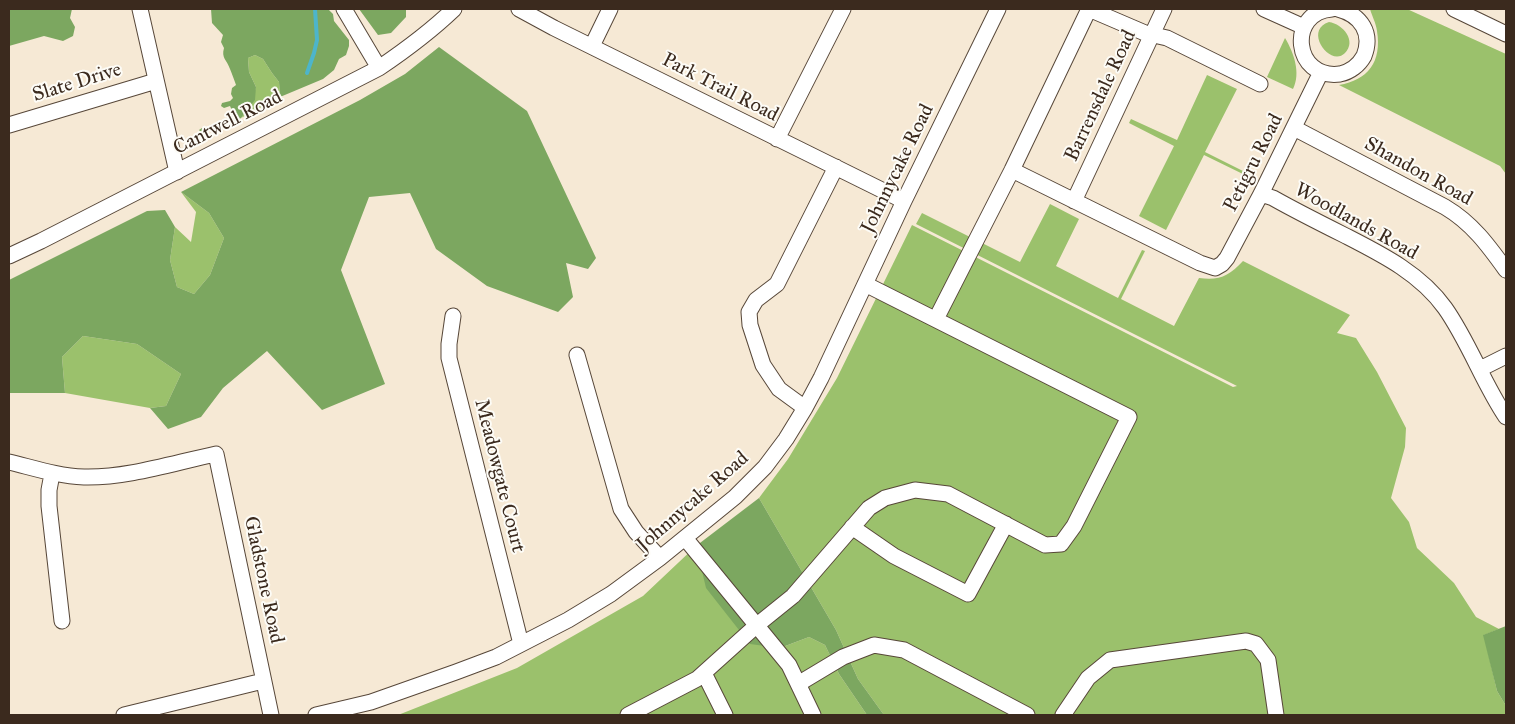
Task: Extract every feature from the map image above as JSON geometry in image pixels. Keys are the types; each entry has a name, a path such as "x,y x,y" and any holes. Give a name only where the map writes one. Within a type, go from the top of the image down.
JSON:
{"street":[{"path":"140,9 176,172"},
{"path":"344,9 379,68"},
{"name":"Cantwell Road","path":"9,256 379,68 410,48 454,9"},
{"name":"Park Trail Road","path":"518,9 904,201"},
{"path":"592,46 610,9"},
{"path":"778,139 843,9"},
{"name":"Johnnycake Road","path":"316,715 371,702 496,657 582,611 611,594 660,558 735,497 764,468 786,439 821,378 864,284 998,9"},
{"path":"936,320 1012,170 1089,9 1145,33 1167,38 1260,84"},
{"name":"Barrensdale Road","path":"1074,201 1164,9"},
{"path":"1264,9 1304,27"},
{"path":"1342,9 1357,17 1364,27 1367,38 1366,49 1362,60 1354,68 1344,73 1332,75 1312,67 1305,58 1301,48 1301,37 1304,27 1318,13 1342,9"},
{"path":"1454,9 1506,34"},
{"name":"Petigru Road","path":"1074,201 1200,263 1215,268 1227,258 1321,72"},
{"name":"Slate Drive","path":"9,125 156,81"},
{"name":"Shandon Road","path":"1294,128 1462,216 1489,246 1506,270"},
{"path":"805,408 779,388 763,365 752,335 749,312 756,300 776,284 836,167"},
{"path":"1012,170 1074,201"},
{"name":"Woodlands Road","path":"1261,194 1386,256 1410,272 1444,306 1506,418"},
{"path":"634,714 697,679 704,673 757,625 793,596 869,508 885,498 915,490 948,494 1045,544 1061,544 1074,526 1129,417 864,284"},
{"name":"Meadowgate Court","path":"453,316 448,344 449,358 521,644"},
{"path":"577,355 621,509 636,532 660,558"},
{"path":"1480,369 1506,356"},
{"name":"Gladstone Road","path":"52,474 83,477 108,476 216,454 271,715"},
{"path":"9,462 52,474 49,506 62,621"},
{"path":"852,527 894,556 968,594 1006,524"},
{"path":"685,538 789,665 813,715"},
{"path":"1063,715 1088,678 1110,660 1246,640 1256,644 1268,660 1276,715"},
{"path":"798,684 843,657 874,645 904,650 1027,715"},
{"path":"704,673 724,715"},
{"path":"124,715 263,681"}],"green space":[{"path":"9,9 72,9 70,18 75,27 73,36 63,41 44,36 9,46"},
{"path":"211,9 328,9 333,14 334,21 349,40 349,46 346,55 339,59 334,70 323,79 280,97 279,82 263,59 255,55 248,58 249,72 256,87 255,100 241,118 223,129 201,132 199,130 202,128 221,127 234,115 230,106 224,108 221,106 222,103 233,98 231,94 232,88 236,85 224,57 224,48 221,42 223,35 212,23"},
{"path":"359,9 406,9 406,17 391,33 378,35"},
{"path":"1370,9 1407,9 1506,54 1506,174 1500,166 1339,85 1358,79 1371,68 1375,60 1378,42 1377,31"},
{"path":"1329,22 1339,26 1349,38 1348,48 1345,53 1339,56 1333,56 1326,52 1319,39 1318,32 1322,26"},
{"path":"1285,38 1295,63 1296,76 1293,89 1267,77"},
{"path":"439,47 527,111 596,258 588,269 566,263 573,297 558,312 487,286 436,249 410,193 369,197 341,270 385,384 322,410 267,351 223,388 201,417 168,429 150,408 166,406 181,374 137,344 83,336 62,357 65,393 9,393 9,280 147,211 165,210 175,227 170,260 177,287 194,294 210,275 224,238 209,213 181,192 360,100 405,74"},
{"path":"255,55 263,59 279,82 280,97 241,118 251,106 256,87 249,72 248,58"},
{"path":"1207,75 1237,89 1205,152 1251,175 1249,177 1204,155 1166,230 1139,216 1174,146 1129,123 1131,119 1177,140"},
{"path":"181,192 209,213 224,238 210,275 194,294 177,287 170,260 175,227 191,242 196,212"},
{"path":"1050,204 1079,219 1056,266 1118,298 1142,250 1145,251 1121,299 1174,326 1199,278 1218,278 1228,274 1243,261 1350,315 1337,333 1356,338 1377,372 1406,428 1405,447 1391,498 1409,522 1417,548 1454,583 1476,617 1499,629 1484,635 1497,691 1506,706 1506,715 884,715 858,679 836,630 759,498 788,459 837,378 912,225 1233,387 1237,386 916,224 922,213 1020,262"},
{"path":"83,336 137,344 181,374 166,406 150,408 65,393 62,357"},
{"path":"759,498 836,630 858,679 884,715 867,715 839,674 825,645 809,637 780,648 750,644 706,588 696,546"},
{"path":"696,546 780,648 809,637 825,645 839,674 867,715 398,715 517,668 643,596"},
{"path":"1506,626 1506,706 1497,691 1483,635"}],"waterway":[{"path":"307,73 317,40 315,9"}]}
